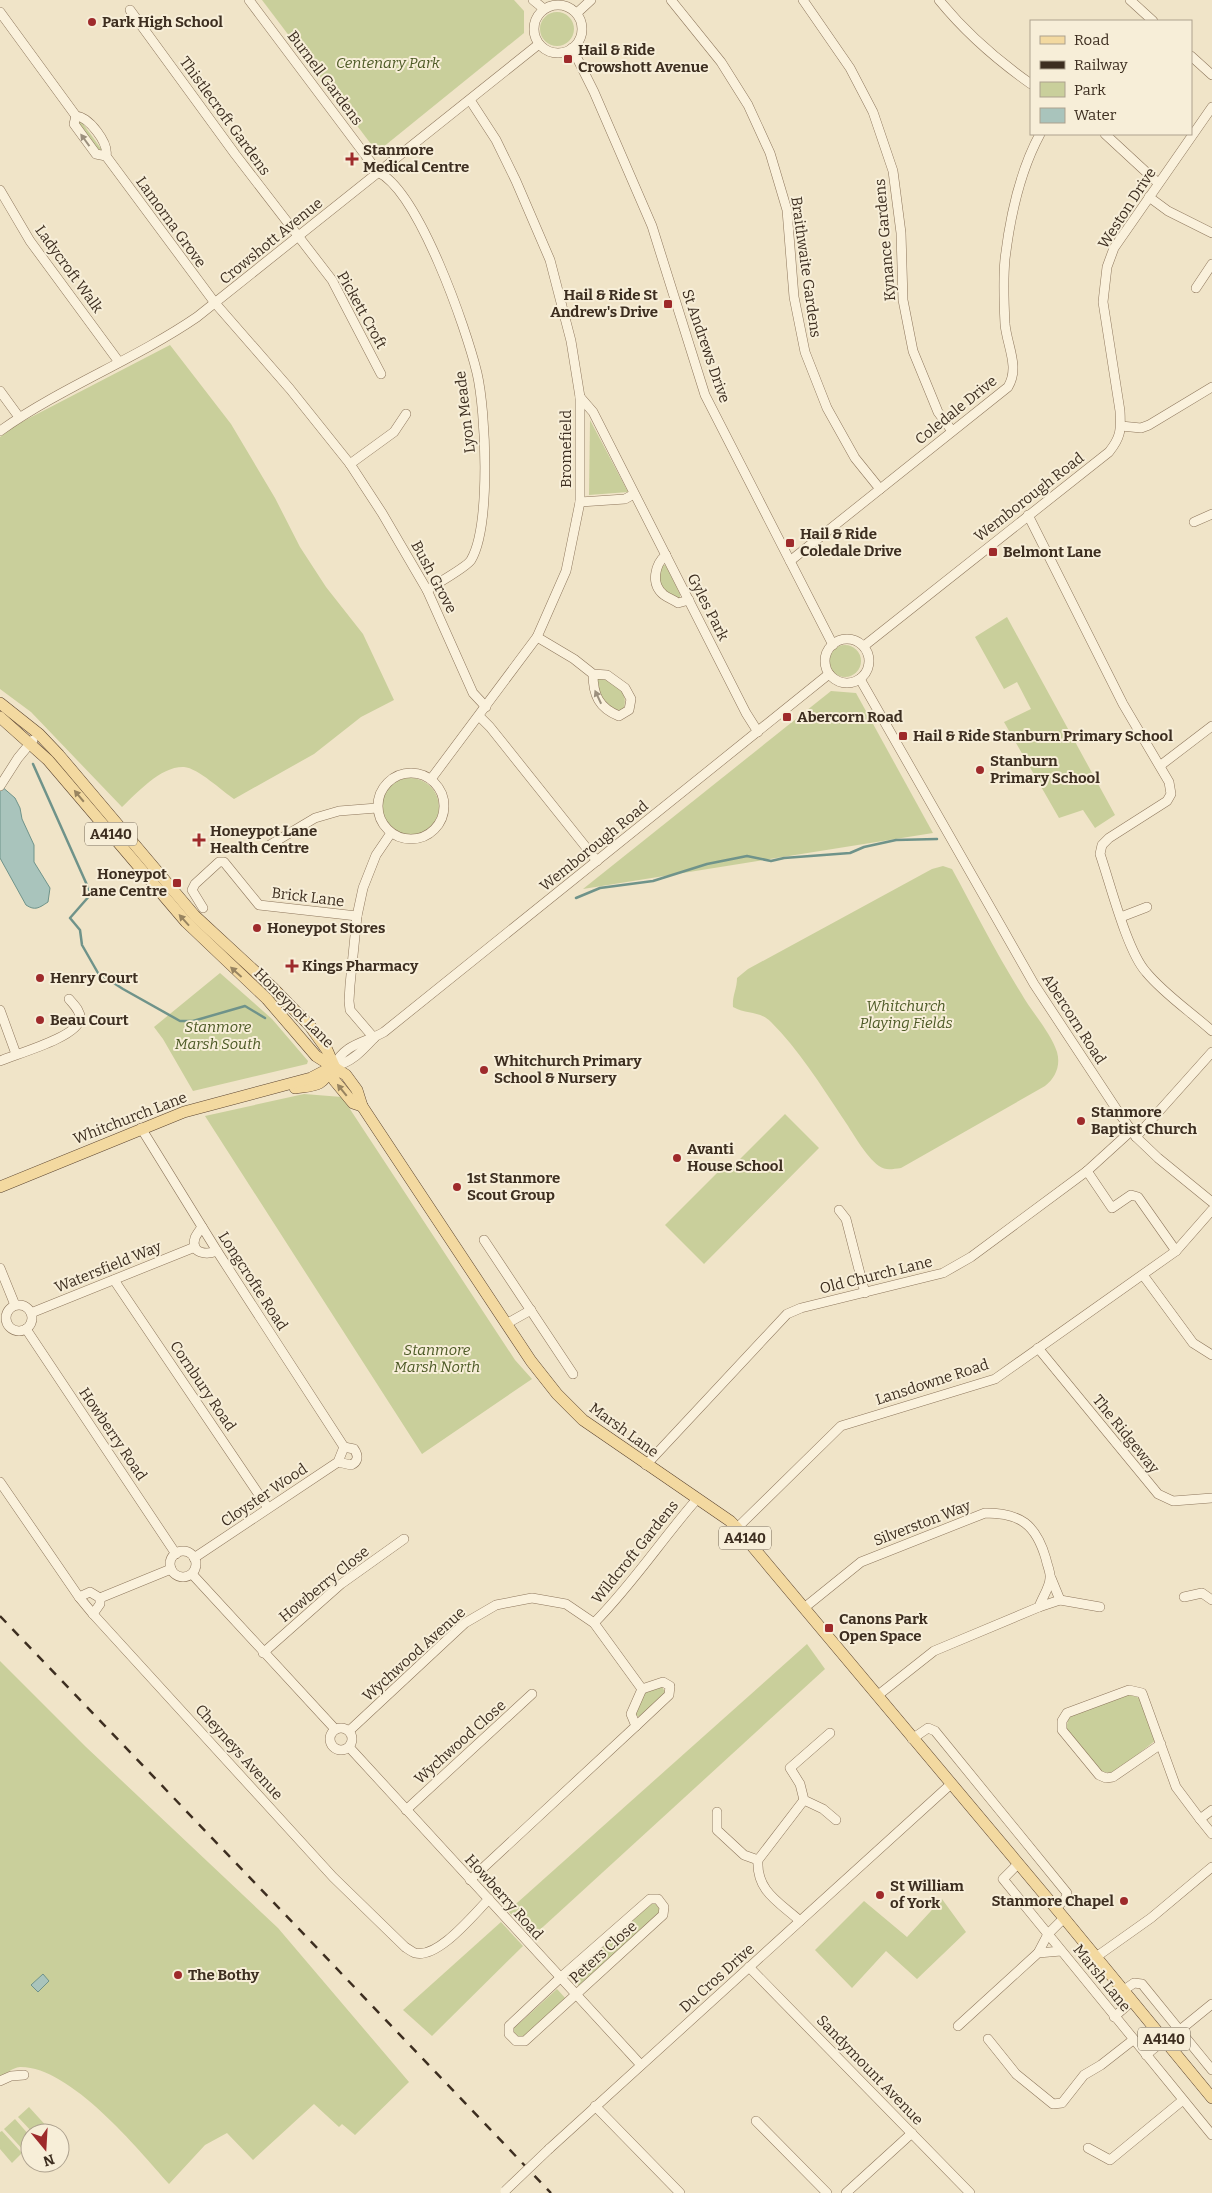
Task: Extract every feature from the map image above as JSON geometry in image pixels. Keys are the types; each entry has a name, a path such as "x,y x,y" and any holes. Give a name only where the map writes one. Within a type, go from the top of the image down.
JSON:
{"main road":[{"name":"Honeypot Lane","path":"0,703 39,734 73,771 195,916 273,988 310,1026 327,1050 334,1066"},
{"name":"Honeypot Lane","path":"0,718 48,760 186,922 267,999 316,1056 334,1066"},
{"name":"Whitchurch Lane","path":"0,1187 184,1112 311,1078 334,1066"},
{"name":"Marsh Lane","path":"334,1066 346,1075 357,1090 362,1106 542,1376 572,1409 596,1430 737,1528 912,1739 1056,1908 1212,2098"}],"street":[{"name":"Burnell Gardens","path":"249,0 378,172"},
{"path":"533,0 544,9"},
{"path":"576,13 591,0"},
{"name":"Braithwaite Gardens","path":"671,0 722,62 748,105 770,153 787,210 794,297 805,352 827,408 855,458 880,488"},
{"name":"Kynance Gardens","path":"803,0 850,68 873,112 893,171 901,234 903,300 913,351 938,412 952,430"},
{"path":"939,0 953,17 1006,66 1030,83"},
{"path":"1130,0 1152,20"},
{"path":"562,5 576,13 581,23 582,32 579,41 572,48 564,52 555,52 539,44 535,34 535,25 538,16 544,9 562,5"},
{"name":"Thistlecroft Gardens","path":"130,10 298,237"},
{"name":"Lamorna Grove","path":"0,12 76,116 81,116 88,120 106,146 106,156 214,303"},
{"name":"Crowshott Avenue","path":"0,430 19,417 168,336 214,303 298,237 539,44"},
{"name":"St Andrews Drive","path":"572,48 594,92 652,226 705,395 833,644"},
{"path":"1192,57 1212,75"},
{"name":"Bromefield","path":"431,779 537,637 566,571 580,502 580,397 571,340 550,260 500,148 470,100"},
{"name":"Weston Drive","path":"1121,426 1104,302 1107,267 1114,248 1212,107"},
{"name":"Lamorna Grove","path":"76,116 74,124 86,142 96,154 106,156"},
{"name":"Coledale Drive","path":"790,561 1008,387 1013,379 1014,368 1005,326 1005,260 1016,197 1040,135"},
{"path":"1106,135 1158,183"},
{"name":"Lyon Meade","path":"378,172 386,176 416,216 452,293 477,374 484,442 484,495 481,537 470,562 427,590"},
{"name":"Ladycroft Walk","path":"0,190 30,241 119,362"},
{"path":"1149,197 1168,211 1212,233"},
{"name":"Pickett Croft","path":"298,237 332,280 381,374"},
{"path":"1196,288 1212,264"},
{"name":"Bush Grove","path":"214,303 290,389 350,464 382,513 427,590 473,693 486,707"},
{"path":"1121,426 1141,428 1149,425 1212,387"},
{"path":"0,391 19,417"},
{"name":"Gyles Park","path":"580,397 593,412 746,713 758,732"},
{"path":"350,464 394,432 406,414"},
{"name":"Wemborough Road","path":"864,646 1109,452 1118,441 1121,426"},
{"path":"580,502 624,499 634,494"},
{"path":"1194,522 1212,514"},
{"path":"1028,515 1123,704 1161,765 1169,782 1171,794 1167,801 1109,838 1102,845 1100,854 1121,917 1136,957 1145,971 1212,1031"},
{"path":"666,555 658,561 654,576 662,593 678,603 689,600"},
{"path":"537,637 574,659 593,674 607,675 625,688 631,699 629,710 619,716 606,711 598,700 593,685 593,674"},
{"path":"842,639 849,639 855,640 864,646 870,661 868,668 860,679 847,683 834,679 829,674 825,660 826,653 833,644 842,639"},
{"name":"Wemborough Road","path":"334,1066 344,1064 352,1059 374,1038 392,1026 829,674"},
{"name":"Abercorn Road","path":"860,679 1034,984 1134,1134"},
{"path":"479,716 490,727 597,861"},
{"path":"1161,765 1212,726"},
{"path":"1,785 18,758 39,734"},
{"path":"407,773 422,774 431,779 444,800 443,816 435,829 424,837 410,840 397,837 383,826 378,818 377,808 379,795 385,785 392,779 407,773"},
{"path":"268,846 315,818 339,811 377,808"},
{"path":"374,1038 353,1014 349,1001 357,916 363,888 376,855 391,833"},
{"name":"Brick Lane","path":"203,908 192,890 194,884 219,862 224,862 259,905 357,916"},
{"path":"1121,917 1147,907"},
{"path":"0,1061 42,1046 66,1034 78,1025 81,1017 78,1009 69,999"},
{"path":"0,1010 16,1054"},
{"path":"1212,1052 1134,1134 1158,1158 1212,1202"},
{"name":"Longcrofte Road","path":"141,1128 202,1228 344,1447 354,1449 357,1453 357,1460 351,1465 338,1462"},
{"name":"Old Church Lane","path":"646,1465 787,1314 801,1308 943,1273 972,1257 1134,1134"},
{"path":"1087,1171 1112,1208 1131,1195 1138,1197 1176,1251"},
{"path":"839,1210 846,1219 865,1293"},
{"name":"Lansdowne Road","path":"737,1528 841,1426 995,1379 1176,1251 1212,1210"},
{"path":"202,1228 195,1238 195,1247 200,1253 208,1255 217,1251"},
{"path":"484,1240 573,1374"},
{"name":"Watersfield Way","path":"31,1313 195,1247"},
{"path":"0,1268 15,1305"},
{"path":"1144,1274 1193,1343 1212,1354"},
{"name":"Cornbury Road","path":"114,1280 268,1508"},
{"path":"15,1305 26,1306 31,1313 31,1323 26,1328 14,1329 4,1325 8,1311 15,1305"},
{"path":"506,1324 531,1310"},
{"name":"Howberry Road","path":"26,1328 176,1554"},
{"name":"The Ridgeway","path":"1038,1348 1158,1494 1173,1501 1212,1498"},
{"path":"338,1462 344,1447"},
{"name":"Cloyster Wood","path":"194,1558 338,1462"},
{"name":"Cheyneys Avenue","path":"0,1482 93,1614 333,1877 405,1947 415,1953 429,1953 440,1948 489,1899"},
{"name":"Wildcroft Gardens","path":"594,1623 618,1599 656,1548 697,1499"},
{"name":"Silverston Way","path":"804,1608 861,1562 985,1513 1004,1513 1016,1517 1028,1525 1043,1551 1060,1600"},
{"name":"Howberry Close","path":"263,1653 341,1584 404,1539"},
{"path":"188,1553 194,1558 196,1564 192,1574 180,1577 171,1569 171,1559 176,1554 188,1553"},
{"path":"100,1598 171,1569"},
{"path":"192,1574 335,1729"},
{"path":"1039,1607 1051,1578"},
{"path":"79,1596 90,1592 100,1598"},
{"path":"1184,1597 1202,1593 1212,1600"},
{"path":"93,1614 100,1604 100,1598"},
{"name":"Wychwood Avenue","path":"349,1731 465,1623 496,1605 532,1598 566,1604 594,1623 642,1688"},
{"path":"877,1696 934,1651 1039,1607 1060,1600 1100,1607"},
{"path":"470,1880 636,1726 669,1695 670,1686 663,1682 642,1688 631,1714 636,1726"},
{"path":"1161,1744 1112,1777 1106,1778 1099,1775 1062,1730 1062,1721 1067,1712 1129,1690 1142,1693 1161,1744 1176,1787 1212,1834"},
{"name":"Wychwood Close","path":"406,1810 532,1694"},
{"path":"341,1727 349,1731 352,1740 349,1746 339,1750 332,1746 330,1739 335,1729 341,1727"},
{"path":"912,1739 928,1728 935,1731 1067,1893 1066,1898 1056,1908"},
{"path":"804,1800 800,1784 790,1768 830,1733"},
{"name":"Howberry Road","path":"349,1746 641,2065"},
{"name":"Du Cros Drive","path":"504,2192 595,2106 951,1784"},
{"path":"804,1800 823,1809 836,1820"},
{"path":"800,1921 761,1886 757,1873 758,1860 804,1800"},
{"path":"1200,1819 1212,1810"},
{"path":"717,1812 717,1830 744,1855 758,1860"},
{"name":"Marsh Lane","path":"1018,1864 1003,1879 1132,2040 1212,2135"},
{"path":"1096,1957 1151,1918 1212,1867"},
{"name":"Peters Close","path":"650,1899 658,1899 664,1907 663,1915 576,1995 525,2041 516,2041 509,2034 510,2026 560,1978 650,1899"},
{"path":"958,2026 1038,1953 1048,1934 1064,1918"},
{"path":"1038,1953 1061,1951"},
{"name":"Sandymount Avenue","path":"749,1967 970,2193"},
{"path":"1124,1990 1134,1983 1142,1984 1212,2070"},
{"path":"1114,2017 1132,2001"},
{"path":"1180,2030 1212,2004"},
{"path":"988,2039 1016,2074 1053,2104 1062,2103 1084,2075 1101,2065 1132,2040"},
{"path":"1146,2055 1164,2040"},
{"path":"0,2081 11,2076 24,2075"},
{"path":"1088,2148 1110,2160 1183,2100"},
{"path":"595,2106 680,2193"},
{"path":"756,2121 828,2193"},
{"path":"846,2193 912,2133"}],"green space":[{"name":"Centenary Park","path":"262,0 514,0 524,11 524,33 377,152"},
{"path":"557,12 564,13 569,17 573,22 573,36 569,41 564,45 557,46 550,45 545,41 541,36 540,29 541,22 545,17 550,13"},
{"path":"81,121 102,150 100,153 78,123"},
{"path":"170,345 231,424 275,498 300,547 326,587 363,634 394,700 361,717 314,754 234,799 203,775 184,767 175,768 158,775 122,807 31,712 0,689 0,437 14,426"},
{"path":"590,420 628,492 589,495"},
{"path":"663,564 666,566 680,594 680,598 677,600 667,594 661,585 659,575"},
{"path":"1007,617 1115,815 1095,828 1083,810 1059,818 1004,722 1031,709 1017,682 1004,689 975,637"},
{"path":"845,645 856,650 861,661 856,672 845,677 834,672 829,661 834,650"},
{"path":"607,677 618,687 625,698 624,708 617,713 599,701 594,679"},
{"path":"831,691 856,693 933,833 583,889"},
{"path":"404,778 416,778 426,782 435,791 439,813 431,828 416,836 404,836 394,832 385,823 381,813 381,801 385,791 394,782"},
{"name":"Whitchurch Playing Fields","path":"943,866 952,869 1012,978 1050,1037 1057,1052 1058,1067 1052,1079 1045,1086 901,1168 887,1169 874,1162 859,1143 791,1044 766,1018 733,1007 733,999 737,978 748,969 932,869"},
{"name":"Stanmore Marsh South","path":"220,973 272,1019 308,1061 307,1064 193,1091 154,1027"},
{"name":"Stanmore Marsh North","path":"304,1094 342,1097 515,1360 532,1379 422,1454 205,1116"},
{"path":"785,1114 819,1148 704,1264 665,1225 722,1168 727,1172"},
{"path":"807,1644 825,1669 532,1937 508,1911"},
{"path":"0,1661 86,1747 278,1928 409,2082 355,2135 342,2124 339,2127 314,2104 253,2160 227,2133 205,2145 169,2184 102,2112 81,2094 60,2080 39,2070 20,2067 0,2077"},
{"path":"662,1687 666,1693 639,1717 634,1713 645,1692"},
{"path":"1127,1694 1140,1698 1156,1740 1114,1773 1101,1772 1066,1729 1069,1716"},
{"path":"942,1899 966,1932 917,1979 886,1951 852,1988 815,1950 864,1901 907,1937"},
{"path":"654,1902 662,1912 580,1987 570,1975"},
{"path":"501,1922 523,1946 432,2036 403,2010"},
{"path":"557,1989 566,1999 521,2039 512,2030"},
{"path":"29,2107 44,2123 24,2123 18,2117"},
{"path":"15,2119 20,2125 20,2147 4,2129"},
{"path":"2,2131 20,2151 20,2155 12,2163 0,2149 0,2132"}],"water":[{"path":"0,785 15,798 20,808 22,819 34,845 34,862 50,888 48,902 37,908 26,905 0,858"},
{"path":"43,1974 49,1981 38,1992 31,1985"}],"waterway":[{"path":"33,764 91,894 70,918 80,930 82,945 98,973 180,1021 193,1021 245,1006 265,1018"},
{"path":"576,898 600,888 653,881 707,864 747,856 771,861 784,858 850,853 864,847 896,840 937,839"}],"railway":[{"path":"0,1616 551,2193"}],"place":[{"name":"Park High School","path":"92,22"},
{"name":"Hail & Ride Crowshott Avenue","path":"568,59"},
{"name":"Stanmore Medical Centre","path":"352,159"},
{"name":"Hail & Ride St Andrew's Drive","path":"668,304"},
{"name":"Hail & Ride Coledale Drive","path":"790,543"},
{"name":"Belmont Lane","path":"993,552"},
{"name":"Abercorn Road","path":"787,717"},
{"name":"Hail & Ride Stanburn Primary School","path":"903,736"},
{"name":"Stanburn Primary School","path":"980,770"},
{"name":"Honeypot Lane Health Centre","path":"199,840"},
{"name":"Honeypot Lane Centre","path":"177,883"},
{"name":"Honeypot Stores","path":"257,928"},
{"name":"Kings Pharmacy","path":"292,966"},
{"name":"Henry Court","path":"40,978"},
{"name":"Beau Court","path":"40,1020"},
{"name":"Whitchurch Primary School & Nursery","path":"484,1070"},
{"name":"Stanmore Baptist Church","path":"1081,1121"},
{"name":"Avanti House School","path":"677,1158"},
{"name":"1st Stanmore Scout Group","path":"457,1187"},
{"name":"Canons Park Open Space","path":"829,1628"},
{"name":"St William of York","path":"880,1895"},
{"name":"Stanmore Chapel","path":"1124,1901"},
{"name":"The Bothy","path":"178,1975"}]}
